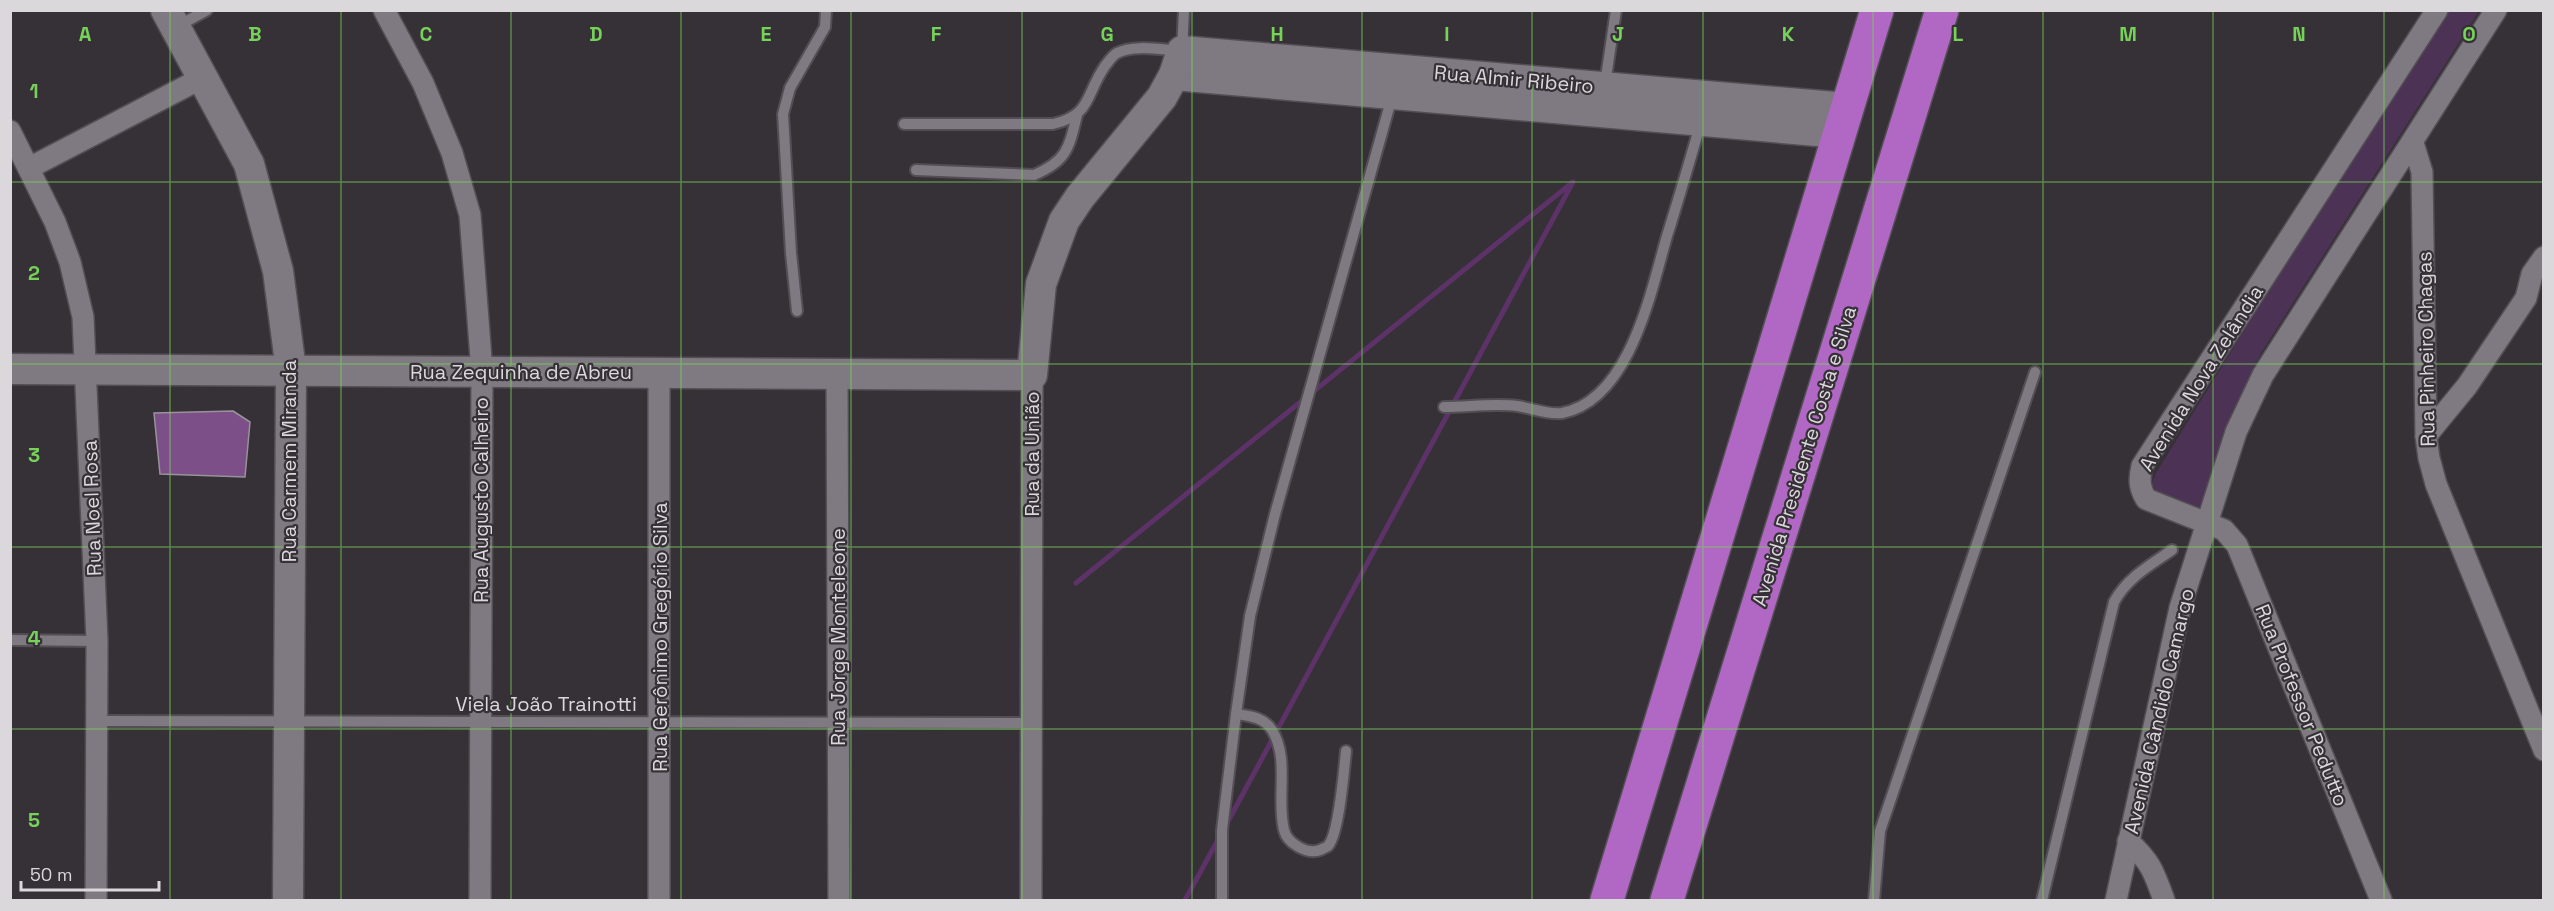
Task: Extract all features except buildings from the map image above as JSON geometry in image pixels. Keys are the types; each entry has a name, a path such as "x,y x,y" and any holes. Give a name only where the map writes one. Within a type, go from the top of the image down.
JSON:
{"highway":[{"path":"1606,900 1877,10"},
{"name":"Avenida Presidente Costa e Silva","path":"1667,900 1942,10"}],"street":[{"name":"Rua Augusto Calheiro","path":"384,10 427,93 452,153 471,215 482,372 480,900"},
{"name":"Avenida Nova Zelândia","path":"2208,522 2146,499 2140,489 2139,479 2142,466 2437,10"},
{"path":"2208,522 2236,432 2263,375 2496,10"},
{"name":"Rua Carmem Miranda","path":"170,19 249,164 278,271 291,370 288,900"},
{"name":"Rua Almir Ribeiro","path":"1178,63 1393,94 1604,100"},
{"name":"Rua Almir Ribeiro","path":"1178,63 1843,120"},
{"name":"Rua da União","path":"1031,900 1032,375 1041,284 1064,221 1086,189 1162,97 1178,63"},
{"path":"29,168 202,78"},
{"name":"Rua Noel Rosa","path":"10,131 55,222 70,262 83,317 97,641 96,900"},
{"name":"Rua Pinheiro Chagas","path":"2413,143 2422,172 2428,458 2436,484 2544,750"},
{"path":"2426,436 2535,301 2532,274 2544,257"},
{"name":"Rua Zequinha de Abreu","path":"10,369 1032,375"},
{"name":"Rua Gerônimo Gregório Silva","path":"659,372 659,900"},
{"name":"Rua Jorge Monteleone","path":"837,374 839,900"},
{"name":"Avenida Cândido Camargo","path":"2116,900 2175,628 2208,522"},
{"name":"Rua Professor Pedutto","path":"2208,522 2224,530 2237,545 2381,900"},
{"path":"2128,841 2152,867 2164,900"}],"lane":[{"path":"170,19 207,10"},
{"path":"797,311 791,253 783,114 790,88 825,27 826,10"},
{"path":"916,170 1034,175 1052,168 1065,155 1077,115 1084,107 1095,80 1111,57 1129,49 1178,63 1184,10"},
{"path":"1604,100 1616,10"},
{"path":"1222,900 1222,830 1250,616 1275,514 1393,94"},
{"path":"1444,407 1517,406 1561,413 1577,408 1596,395 1612,379 1642,324 1705,108"},
{"path":"904,124 1053,124 1077,115"},
{"path":"1874,900 1880,831 2035,372"},
{"path":"2042,900 2114,602 2121,589 2136,575 2172,550"},
{"path":"10,640 97,641"},
{"path":"1236,714 1266,722 1272,730 1281,766 1284,832 1290,842 1301,848 1317,851 1328,846 1335,833 1346,751"},
{"name":"Viela João Trainotti","path":"95,721 1032,723"}],"shaded area":[{"path":"2446,11 2479,11 2261,353 2232,413 2199,512 2156,491 2152,484 2156,473 2328,195"}],"waterway":[{"path":"1076,583 1573,182 1225,827"},
{"path":"1185,900 1219,838"}]}
